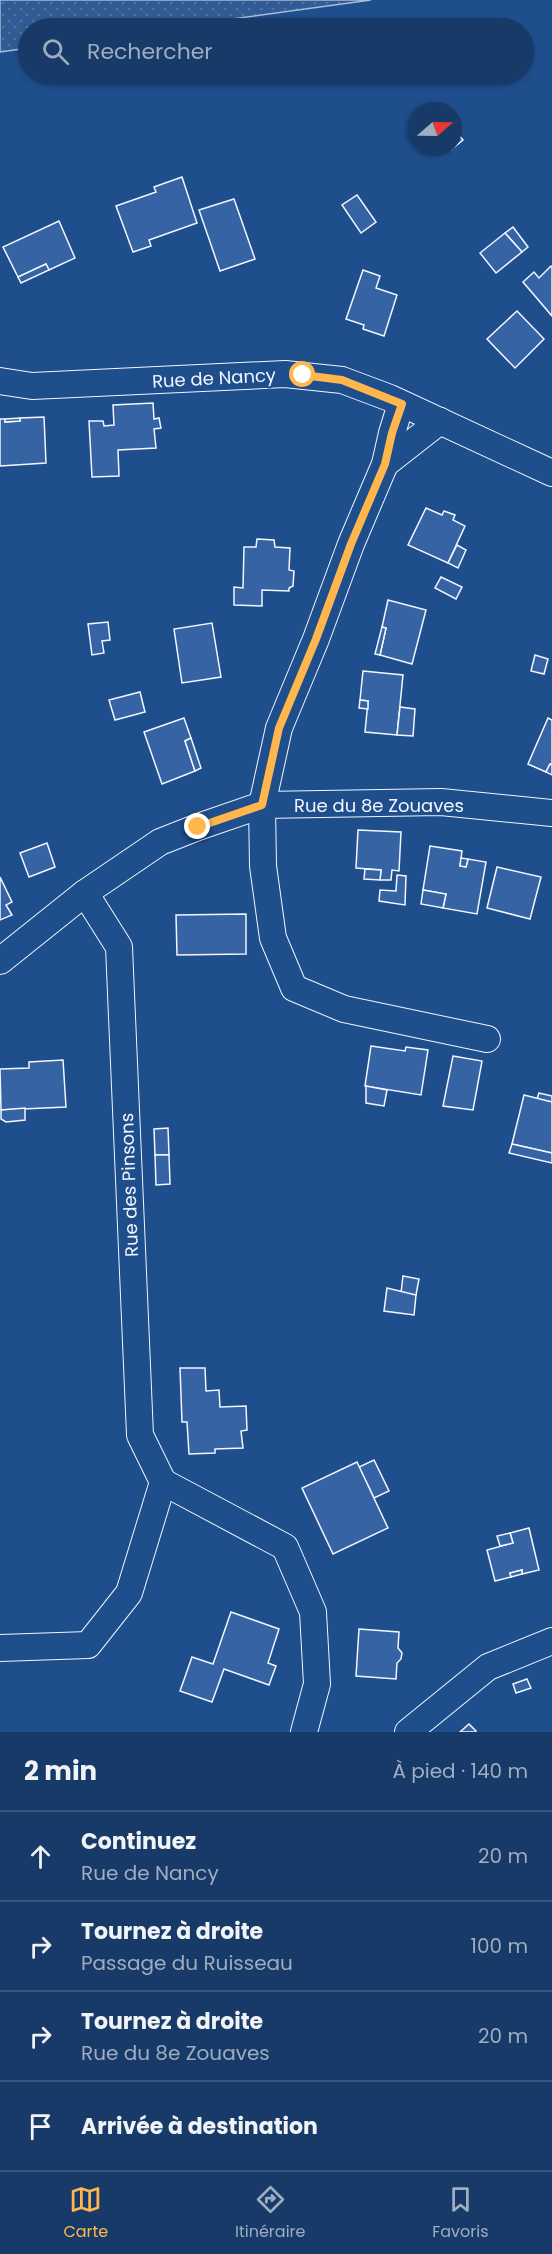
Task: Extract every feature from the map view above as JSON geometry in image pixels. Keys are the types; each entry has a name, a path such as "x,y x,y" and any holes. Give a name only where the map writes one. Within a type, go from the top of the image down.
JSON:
{"street":[{"name":"Rue de Nancy","path":"0,381 32,386 303,375 342,380 402,404 552,472"},
{"path":"402,404 385,464 279,728 263,866 273,938 294,988 344,1009 487,1039"},
{"path":"385,464 440,421"},
{"name":"Rue du 8e Zouaves","path":"0,961 85,893 160,842 198,827 272,804 441,802 552,813"},
{"name":"Rue des Pinsons","path":"85,893 119,947 140,1435 163,1482"},
{"path":"0,1648 88,1645 129,1593 163,1482 285,1547 313,1612 317,1684 304,1732"},
{"path":"408,1732 488,1668 552,1641"}],"shaded area":[{"path":"0,0 371,0 239,18 18,18 18,49 0,52"}],"building":[{"path":"182,177 197,223 149,240 151,246 133,252 116,206 156,192 154,187"},
{"path":"357,195 376,222 361,233 342,205"},
{"path":"234,199 255,259 220,271 199,210"},
{"path":"59,221 75,258 49,270 46,264 18,277 3,247"},
{"path":"513,227 528,247 522,252 505,233"},
{"path":"505,233 522,252 496,273 480,253"},
{"path":"46,264 49,270 21,283 18,277"},
{"path":"551,266 552,316 523,282 534,272 539,278"},
{"path":"363,270 380,276 376,288 397,295 384,336 363,329 364,325 346,319"},
{"path":"517,311 544,339 515,368 487,339"},
{"path":"153,403 154,419 159,418 161,428 154,429 156,448 118,450 119,476 92,477 89,421 103,421 104,426 114,425 113,405"},
{"path":"44,417 46,463 0,466 0,419 5,419 5,422 20,421 20,418"},
{"path":"20,418 20,421 5,422 5,419"},
{"path":"426,508 442,515 444,511 455,515 453,520 465,526 448,563 408,545"},
{"path":"257,539 274,540 275,547 290,548 289,570 294,571 293,586 289,588 289,591 262,590 262,606 234,605 234,587 243,588 244,547 256,547"},
{"path":"457,545 466,550 458,568 448,563"},
{"path":"441,577 462,587 456,599 435,588"},
{"path":"388,600 426,610 412,664 380,655 386,628 382,627"},
{"path":"108,622 110,640 102,641 104,653 92,655 88,624"},
{"path":"212,623 221,677 182,683 174,629"},
{"path":"382,627 386,628 380,655 375,654"},
{"path":"535,655 548,659 544,674 531,671"},
{"path":"363,671 403,675 397,735 365,732 368,701 360,700"},
{"path":"140,692 145,712 115,720 109,700"},
{"path":"360,700 368,701 368,709 359,708"},
{"path":"400,707 415,709 413,736 397,735"},
{"path":"184,718 191,738 185,741 195,771 162,784 144,732"},
{"path":"548,718 552,720 552,765 550,764 546,772 528,764"},
{"path":"191,738 201,768 195,771 185,741"},
{"path":"550,764 552,765 552,775 546,772"},
{"path":"358,830 401,832 399,871 392,870 391,880 380,880 381,870 356,868"},
{"path":"47,843 55,867 29,877 20,853"},
{"path":"430,846 462,851 460,866 466,867 468,859 486,862 477,914 443,908 446,894 423,890"},
{"path":"461,858 468,859 466,867 460,866"},
{"path":"497,867 541,877 530,919 487,908"},
{"path":"365,869 381,870 380,880 364,879"},
{"path":"397,875 406,876 405,905 379,901 380,890 396,891"},
{"path":"0,877 12,902 6,905 12,915 0,920"},
{"path":"423,890 446,894 443,908 421,904"},
{"path":"246,914 246,954 177,955 176,915"},
{"path":"371,1046 405,1051 406,1047 428,1050 421,1095 365,1086"},
{"path":"453,1056 482,1061 473,1110 443,1106"},
{"path":"63,1060 66,1107 1,1110 0,1069 29,1068 29,1062"},
{"path":"366,1086 387,1090 384,1106 366,1103"},
{"path":"539,1093 552,1096 552,1102 537,1099"},
{"path":"524,1095 552,1102 552,1153 512,1144"},
{"path":"25,1108 25,1120 6,1122 1,1119 1,1110"},
{"path":"168,1128 169,1155 155,1155 154,1129"},
{"path":"512,1144 552,1153 552,1163 509,1153"},
{"path":"155,1155 169,1155 170,1184 156,1185"},
{"path":"403,1276 419,1279 416,1295 401,1293"},
{"path":"387,1288 416,1295 414,1315 384,1311"},
{"path":"180,1368 205,1368 206,1391 219,1390 220,1407 246,1406 247,1430 241,1431 243,1448 215,1449 215,1453 189,1454 187,1422 182,1422"},
{"path":"374,1460 389,1491 374,1498 359,1467"},
{"path":"357,1462 388,1528 333,1554 302,1488"},
{"path":"529,1528 539,1570 522,1574 522,1570 510,1573 511,1577 495,1581 487,1550 513,1543 510,1533"},
{"path":"510,1533 513,1543 500,1546 497,1536"},
{"path":"522,1570 522,1574 511,1577 510,1573"},
{"path":"231,1612 279,1629 268,1663 276,1666 269,1685 224,1669 212,1702 180,1691 192,1657 213,1664"},
{"path":"359,1629 399,1632 398,1648 402,1653 397,1663 396,1679 356,1676"},
{"path":"527,1679 531,1688 516,1693 513,1684"},
{"path":"469,1724 475,1732 460,1732"}],"route":[{"path":"198,827 262,805 279,728 385,464 402,404 342,380 303,375"}]}
